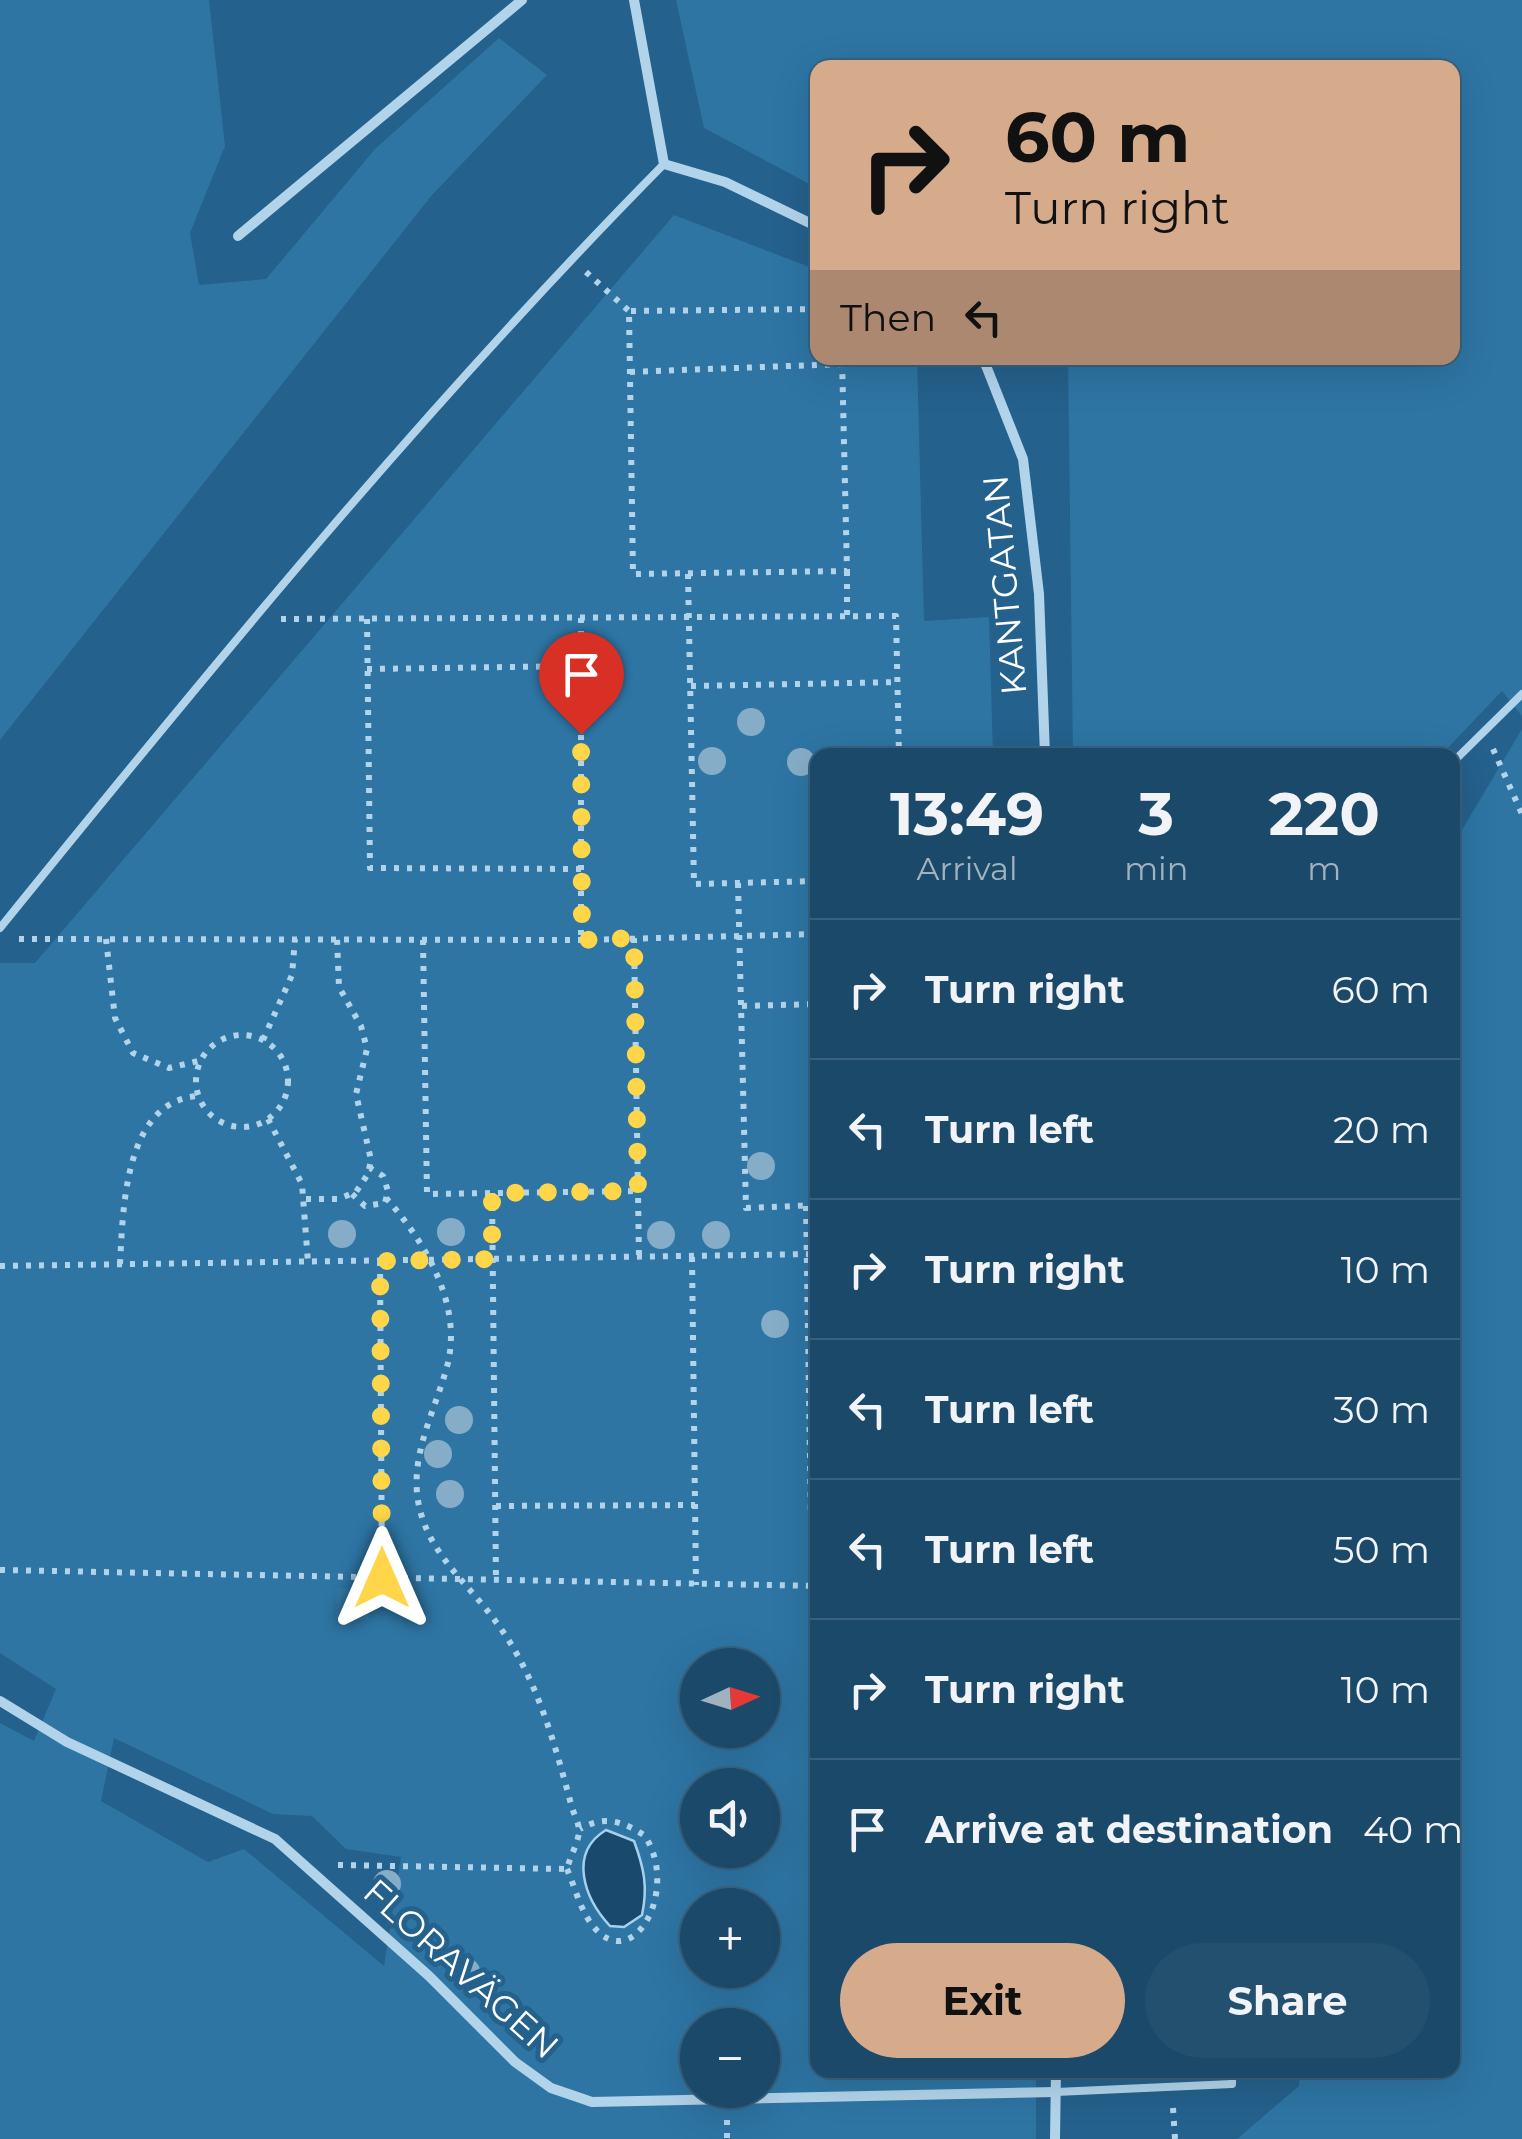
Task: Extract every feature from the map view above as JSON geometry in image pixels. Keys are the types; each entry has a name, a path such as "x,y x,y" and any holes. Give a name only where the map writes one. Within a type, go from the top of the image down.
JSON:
{"street":[{"path":"238,236 522,0"},
{"path":"634,0 664,164 725,182 810,223"},
{"name":"KANTGATAN","path":"986,365 1022,459 1038,594 1045,748"},
{"name":"FLORAVÄGEN","path":"0,1702 68,1742 276,1840 429,1976 515,2062 552,2088 592,2102 1056,2092"},
{"path":"1055,2139 1056,2078"}],"lane":[{"path":"0,928 250,619 573,256 664,164"},
{"path":"1460,755 1522,694"},
{"path":"1056,2092 1232,2084 1232,2078"}],"path":[{"path":"573,256 606,294 629,311 810,309"},
{"path":"629,311 633,574 847,572"},
{"path":"630,372 810,363"},
{"path":"842,365 847,617"},
{"path":"688,574 694,884 810,882"},
{"path":"250,619 896,616 900,748"},
{"path":"367,618 370,868 581,869"},
{"path":"581,618 582,940"},
{"path":"367,669 581,666"},
{"path":"690,686 898,682"},
{"path":"1484,730 1522,814"},
{"path":"738,883 746,1208 810,1206"},
{"path":"0,939 582,940 810,934"},
{"path":"634,938 639,1258"},
{"path":"106,939 115,1018 133,1053 169,1068 200,1060 221,1038 236,1034 263,1040 278,1051 288,1080 279,1109 254,1126 225,1124 212,1116 198,1096 200,1060"},
{"path":"263,1040 292,975 295,939"},
{"path":"306,1200 352,1194 362,1186 370,1168 371,1147 356,1094 368,1049 361,1026 339,987 337,940"},
{"path":"423,940 427,1194 638,1191"},
{"path":"742,1006 810,1004"},
{"path":"120,1264 126,1189 137,1149 148,1128 172,1103 198,1096"},
{"path":"268,1119 306,1200 308,1262"},
{"path":"370,1168 383,1176 386,1198 418,1236 446,1301 450,1346 418,1452 416,1488 428,1534 498,1624 531,1682 580,1829 567,1869 594,1928 613,1938 631,1937 650,1921 658,1902 660,1873 645,1836 610,1820 593,1821 580,1829"},
{"path":"492,1193 496,1581"},
{"path":"352,1194 365,1206 376,1208 386,1198"},
{"path":"806,1206 810,1396"},
{"path":"0,1266 807,1254"},
{"path":"692,1257 696,1586"},
{"path":"380,1261 382,1578"},
{"path":"496,1506 695,1504"},
{"path":"0,1570 810,1586"},
{"path":"304,1864 567,1869"},
{"path":"1172,2086 1175,2139"}],"shaded area":[{"path":"0,0 209,0 225,146 190,233 199,285 266,279 375,149 499,38 547,75 432,195 0,740"},
{"path":"676,0 1522,0 1522,716 1502,691 1448,748 1073,748 1068,365 1460,365 1460,60 810,60 810,184 704,128"},
{"path":"674,215 810,267 810,365 917,365 924,621 989,617 993,748 810,748 810,2078 1036,2078 1036,2139 0,2139 0,1723 34,1741 56,1689 0,1653 0,963 35,963","holes":["114,1738 273,1814 312,1816 346,1849 401,1857 384,1966 244,1849 208,1862 101,1801"]},
{"path":"1522,729 1522,2139 1237,2139 1299,2086 1300,2078 1460,2078 1460,833"},
{"path":"606,1830 634,1841 643,1869 642,1915 624,1927 610,1926 601,1915 584,1876 587,1851"}],"building":[{"path":"337,1588 369,1588 369,1620 336,1619"}],"route":[{"path":"382,1578 380,1261 492,1259 492,1193 638,1191 634,938 582,940 581,734"}]}
